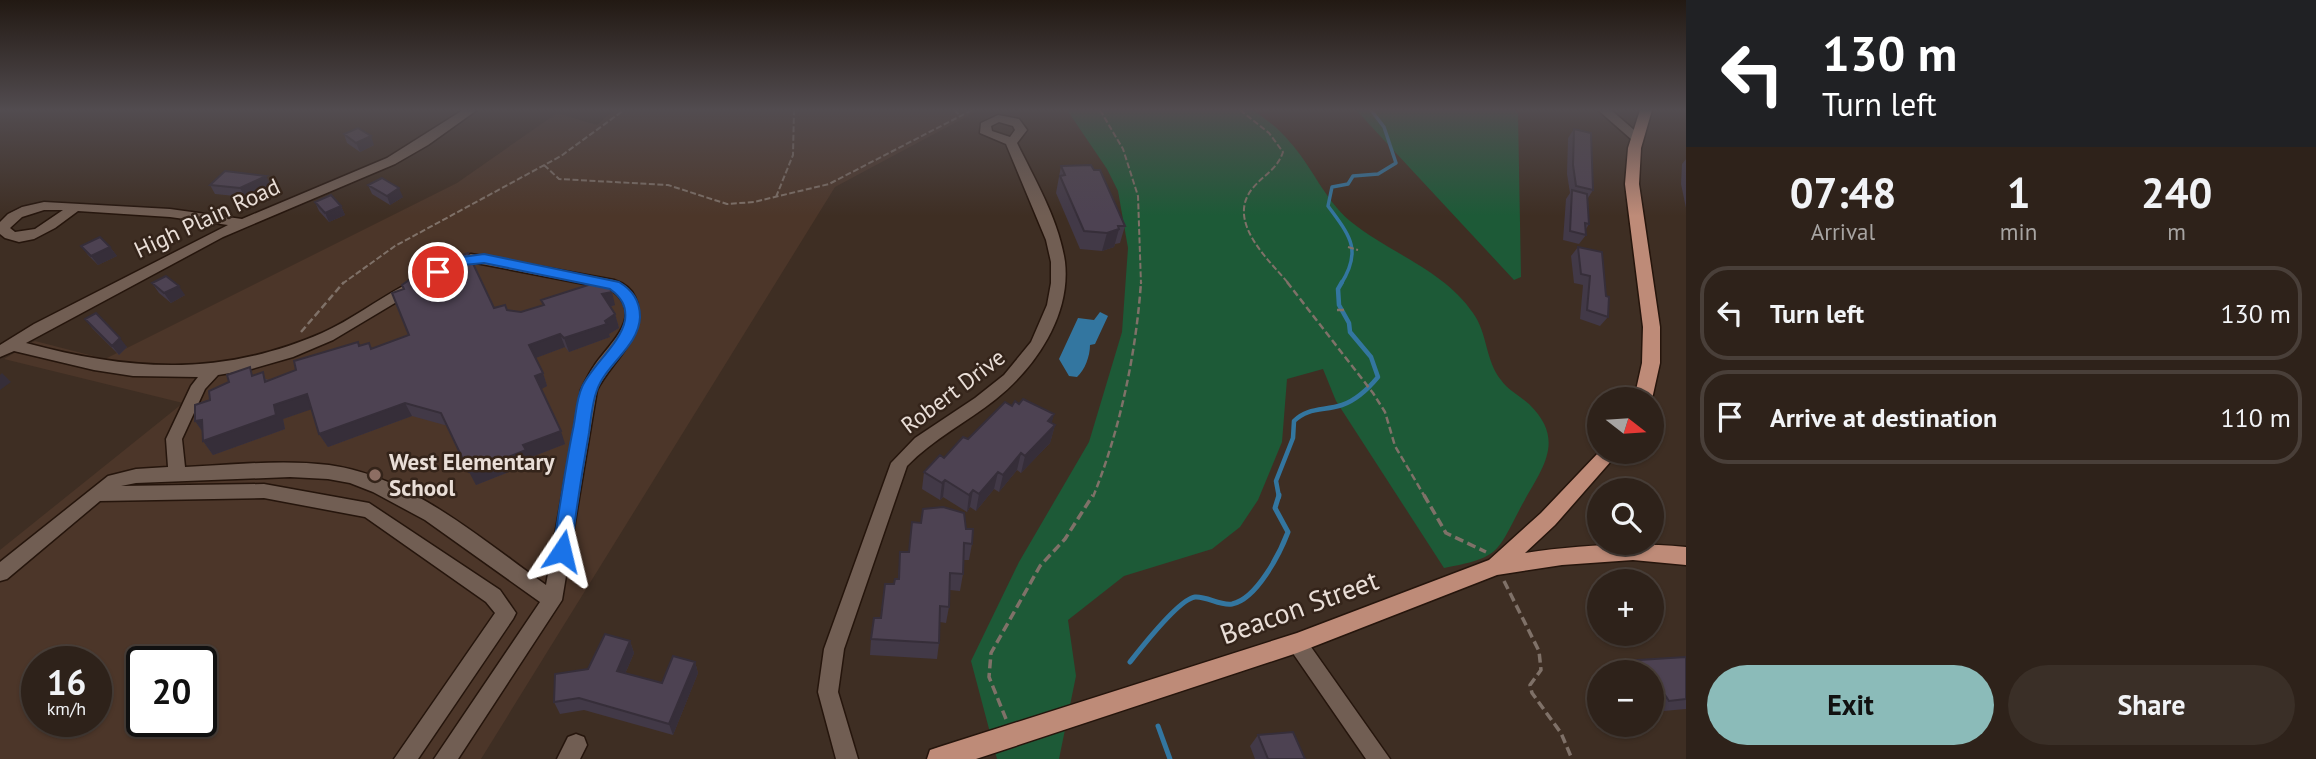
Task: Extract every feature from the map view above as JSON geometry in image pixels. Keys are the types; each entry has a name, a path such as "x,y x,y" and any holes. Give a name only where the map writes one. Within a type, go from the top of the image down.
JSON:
{"main road":[{"path":"1634,145 1631,193 1653,330 1646,387"},
{"path":"1496,566 1548,519 1599,464"},
{"name":"Beacon Street","path":"939,759 1297,643 1496,566 1562,556 1633,551 1686,556"}],"street":[{"name":"High Plain Road","path":"6,349 39,328 242,223 391,161 418,145"},
{"name":"Robert Drive","path":"847,759 828,692 834,649 900,463 917,444 993,393 1028,362 1052,318 1059,273 1054,241 1012,145"},
{"path":"75,207 184,214 242,223"},
{"path":"6,349 148,373 212,372 271,360 328,336 438,272 471,258 595,281 626,293 631,305 632,319 627,336 600,369 589,390 552,600 445,759"},
{"path":"177,474 174,439 199,386 212,372"},
{"path":"0,573 114,481 177,474 288,470 353,477 389,492 442,523 552,600"},
{"path":"96,494 264,491 369,510 493,596 506,613 405,759"},
{"path":"1297,643 1379,759"}],"path":[{"path":"300,335 320,307 349,277 401,242 479,202 577,145"},
{"path":"776,197 791,171 795,145"},
{"path":"544,165 559,179 668,185 727,204 754,202 830,184 904,145"},
{"path":"1003,711 989,677 991,653 1030,582 1090,503 1108,459 1138,329 1142,270 1138,196 1121,145"},
{"path":"1278,145 1283,152 1279,164 1251,190 1247,200 1244,213 1250,237 1304,302 1377,400"},
{"path":"1348,247 1358,250"},
{"path":"1336,310 1347,310"}],"shaded area":[{"name":"West Elementary School","path":"511,145 913,145 835,187 481,759 0,759 0,550 183,403 4,359 35,341 105,359 457,183"}],"green space":[{"path":"1091,145 1293,145 1333,203 1350,221 1432,273 1461,298 1478,321 1492,364 1501,380 1540,417 1549,442 1547,453 1538,477 1495,550 1477,560 1444,568 1336,401 1323,369 1287,379 1282,442 1258,500 1240,527 1212,549 1124,576 1068,620 1076,676 1059,759 997,759 971,661 1019,562 1089,442 1122,332 1128,248 1118,191"},
{"path":"1389,145 1519,145 1521,277 1514,280"}],"water":[{"path":"1100,312 1108,316 1095,344 1090,345 1085,367 1077,377 1069,376 1059,359 1078,318 1094,320"}],"building":[{"path":"1574,145 1591,145 1593,190 1576,186"},
{"path":"1091,165 1094,170 1100,170 1125,226 1118,226 1119,229 1107,233 1084,231 1060,176 1065,175 1061,166"},
{"path":"225,171 266,176 240,188 210,185"},
{"path":"382,178 399,188 387,196 368,185"},
{"path":"1572,190 1587,194 1589,224 1585,223 1586,235 1570,231"},
{"path":"331,195 341,206 325,213 315,202"},
{"path":"100,237 110,247 91,256 81,246"},
{"path":"1578,247 1602,252 1606,296 1609,297 1608,317 1587,310 1590,276 1581,274"},
{"name":"West Elementary School","path":"468,253 494,308 505,305 507,310 521,312 544,305 541,300 604,280 612,292 602,294 615,314 605,321 607,324 564,338 560,334 529,345 543,373 535,376 561,431 523,445 526,450 469,472 441,413 405,403 319,434 307,394 274,405 276,415 203,441 202,420 195,421 195,405 210,400 209,391 229,382 227,375 250,367 252,376 263,372 265,382 296,370 294,361 358,342 359,346 369,343 371,349 409,335 392,293 404,289 402,285 412,278 451,266 448,260"},
{"path":"166,276 179,286 164,293 152,283"},
{"path":"96,313 120,338 112,346 85,319"},
{"path":"1023,399 1054,414 1048,421 1055,425 1025,456 1021,453 1003,475 998,472 979,494 973,490 969,495 945,480 942,483 924,472 940,455 944,458 963,437 968,439 1005,402 1012,406 1015,401 1019,404"},
{"path":"943,507 964,513 966,529 973,529 972,544 964,543 963,574 950,573 949,607 940,606 939,643 871,639 874,618 881,618 885,584 894,584 895,579 899,579 900,552 909,552 912,522 921,523 923,509"},
{"path":"605,634 630,641 617,671 662,683 673,656 695,662 669,724 579,698 554,702 555,674 588,669"},
{"path":"1686,657 1686,699 1669,701 1664,695 1664,660 1639,660"},
{"path":"1293,732 1305,759 1268,759 1258,735"}],"waterway":[{"path":"1341,284 1348,272 1352,252 1347,234 1328,206 1332,187 1348,184 1353,176 1378,174 1396,163 1390,145"},
{"path":"1279,496 1276,481 1293,438 1294,421 1311,411 1335,407 1353,400 1378,377 1371,357 1350,332 1349,323 1339,305 1338,289 1342,282"},
{"path":"1130,662 1161,625 1188,600 1200,597 1232,604 1250,594 1259,585 1288,532 1275,508 1279,496"},
{"path":"1158,726 1170,759"}],"place":[{"name":"West Elementary School","path":"375,475"}],"route":[{"path":"438,272 460,261 484,259 614,285 626,293 631,305 632,319 627,336 600,369 589,390 585,406 562,551"}]}
